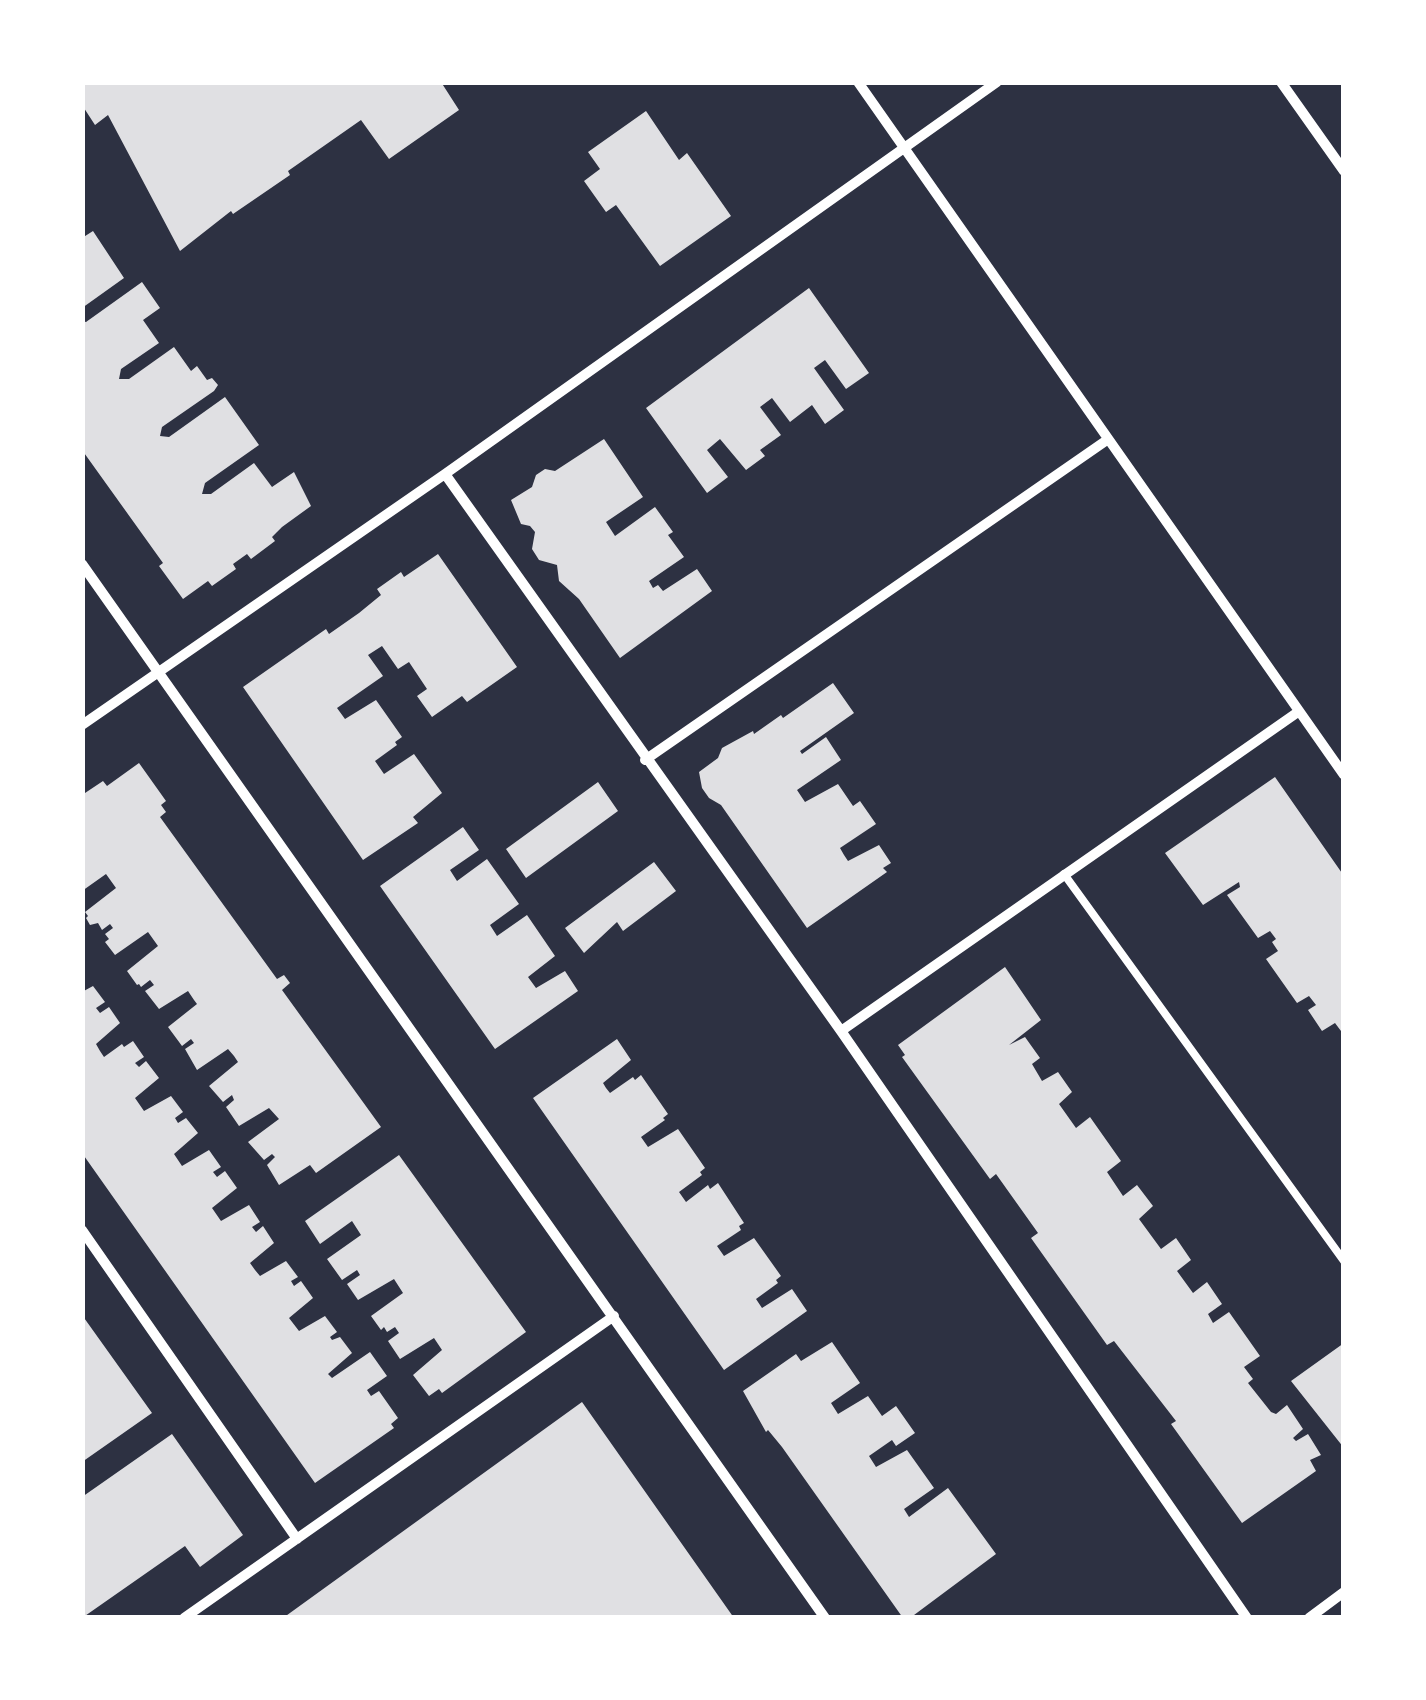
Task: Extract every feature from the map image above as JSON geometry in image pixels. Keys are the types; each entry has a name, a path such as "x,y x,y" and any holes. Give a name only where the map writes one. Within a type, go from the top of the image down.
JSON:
{"street":[{"path":"858,82 1344,775"},
{"path":"82,725 445,474 997,82"},
{"path":"1281,82 1344,171"},
{"path":"645,760 1107,440"},
{"path":"445,474 841,1031 1246,1618"},
{"path":"82,564 826,1618"},
{"path":"841,1031 1298,712"},
{"path":"82,1230 296,1539"},
{"path":"184,1618 614,1316"},
{"path":"1309,1618 1344,1592"}],"lane":[{"path":"1064,874 1344,1260"}],"building":[{"path":"82,82 441,82 459,110 389,159 361,120 180,251 108,115 95,125 82,105"},
{"path":"646,111 679,160 687,153 731,216 660,266 616,205 606,212 584,181 600,169 588,152"},
{"path":"93,231 124,278 82,308 82,238"},
{"path":"142,282 160,308 143,320 159,343 121,369 119,379 129,379 174,347 191,371 197,366 207,380 212,378 218,385 162,427 160,436 169,437 225,397 259,445 205,483 202,494 211,494 254,463 272,487 294,472 311,506 282,527 272,537 275,541 251,559 247,554 233,564 236,569 212,586 208,581 183,599 159,566 163,563 82,450 82,321 86,322"},
{"path":"809,288 869,373 846,389 825,360 814,368 844,410 825,424 812,405 790,422 772,398 760,407 781,435 760,450 765,456 746,470 720,439 707,450 728,477 707,493 646,408"},
{"path":"604,439 643,497 606,522 615,536 655,507 673,532 668,535 684,557 649,581 653,588 658,585 663,591 697,569 712,591 620,658 579,599 559,581 557,565 539,560 532,549 535,532 521,524 511,500 532,487 536,475 545,469 555,471"},
{"path":"438,554 517,667 467,702 462,696 432,717 417,696 427,689 409,662 398,669 382,646 368,655 383,676 337,708 345,719 376,700 402,737 375,761 384,774 414,754 442,793 413,817 418,823 363,860 243,687 326,629 329,634 359,613 381,595 377,589 401,572 404,577"},
{"path":"833,683 854,713 800,751 802,754 826,737 841,760 797,790 805,802 838,784 853,806 860,801 876,824 840,848 848,861 879,845 891,863 883,868 887,872 807,928 721,805 702,788 699,772 718,758 722,748 753,731 754,734 781,715 783,718"},
{"path":"139,763 166,801 161,805 166,812 160,817 277,979 284,975 290,983 282,990 381,1127 316,1173 310,1165 279,1185 267,1165 275,1157 272,1154 264,1160 248,1142 279,1119 269,1108 239,1126 226,1107 234,1100 232,1095 223,1102 209,1086 238,1062 234,1056 228,1049 197,1070 185,1049 194,1043 191,1039 182,1046 168,1027 197,1004 188,991 159,1009 145,991 154,985 150,980 141,987 127,971 158,946 148,932 115,955 105,942 109,939 105,934 113,928 110,924 102,930 98,923 90,925 86,918 85,912 116,888 106,874 82,891 82,795 103,781 107,786"},
{"path":"1275,777 1344,876 1344,1035 1335,1023 1322,1031 1308,1010 1316,1005 1309,996 1297,1003 1266,959 1278,951 1272,942 1276,939 1270,931 1258,938 1227,895 1240,887 1239,882 1203,905 1165,853"},
{"path":"598,782 618,811 526,878 506,849"},
{"path":"463,827 479,850 450,870 457,881 487,859 519,904 490,925 497,936 527,915 555,956 528,977 536,988 565,971 578,991 495,1049 380,886"},
{"path":"654,862 676,891 623,931 617,922 584,953 565,928"},
{"path":"1005,967 1041,1020 1009,1045 1025,1037 1040,1058 1032,1064 1042,1081 1058,1072 1072,1092 1059,1104 1076,1128 1090,1117 1121,1161 1107,1172 1123,1196 1137,1185 1153,1206 1139,1219 1161,1249 1176,1238 1191,1260 1177,1271 1193,1293 1207,1282 1222,1304 1208,1314 1213,1323 1229,1312 1260,1356 1244,1367 1253,1379 1248,1383 1271,1412 1276,1414 1287,1405 1303,1429 1293,1438 1296,1441 1308,1434 1321,1455 1310,1460 1316,1471 1242,1523 1171,1424 1176,1421 1114,1341 1107,1345 1031,1238 1038,1233 996,1174 990,1179 902,1057 905,1055 898,1045"},
{"path":"93,986 105,1002 96,1008 100,1013 109,1007 120,1023 96,1044 104,1057 133,1041 144,1057 135,1063 139,1067 146,1061 159,1078 135,1098 144,1111 171,1096 183,1112 175,1118 178,1123 186,1118 198,1133 174,1154 182,1166 209,1150 221,1167 213,1172 217,1177 225,1171 237,1188 212,1208 221,1221 249,1205 260,1222 252,1227 256,1232 263,1226 274,1243 250,1263 260,1276 286,1261 298,1277 291,1281 294,1286 301,1281 313,1298 289,1318 299,1331 325,1316 337,1332 330,1337 332,1340 340,1337 352,1353 328,1374 332,1378 370,1352 387,1376 367,1390 371,1396 379,1391 398,1418 391,1424 394,1428 315,1483 82,1153 82,992"},
{"path":"617,1039 631,1060 603,1083 606,1088 610,1093 641,1075 668,1114 641,1137 648,1147 678,1129 705,1168 700,1172 702,1175 679,1192 686,1202 708,1185 710,1189 718,1183 744,1223 739,1226 741,1230 717,1246 724,1256 754,1238 781,1276 776,1280 778,1283 756,1299 762,1308 792,1289 807,1311 724,1370 533,1098"},
{"path":"399,1155 526,1332 442,1393 439,1389 429,1396 413,1375 442,1350 434,1338 400,1359 388,1341 399,1333 395,1327 387,1332 384,1327 381,1330 371,1316 403,1293 394,1279 358,1300 347,1284 360,1275 357,1270 342,1280 327,1259 361,1235 352,1221 320,1244 305,1221"},
{"path":"82,1315 152,1413 82,1462"},
{"path":"832,1342 860,1383 831,1403 838,1414 868,1396 882,1416 896,1406 915,1433 896,1446 892,1440 869,1456 876,1467 907,1450 934,1488 904,1509 909,1517 948,1488 996,1554 910,1618 903,1618 782,1447 766,1432 743,1391 796,1354 801,1361"},
{"path":"1344,1343 1344,1448 1291,1381"},
{"path":"582,1402 734,1618 283,1618"},
{"path":"172,1434 243,1535 200,1567 185,1546 82,1618 82,1497"}]}
